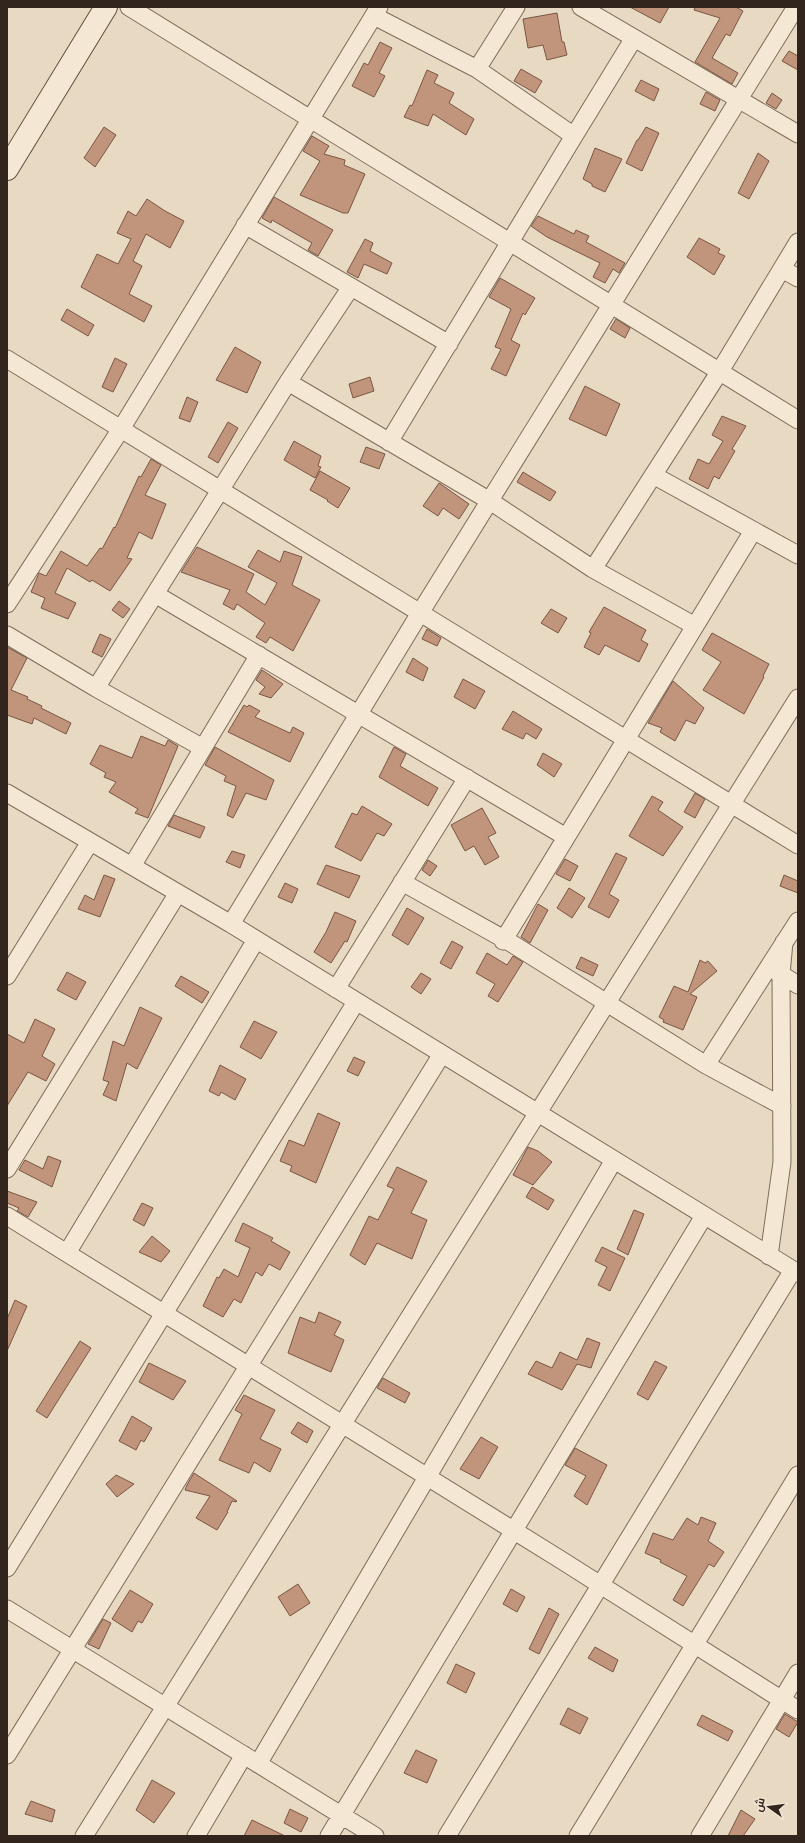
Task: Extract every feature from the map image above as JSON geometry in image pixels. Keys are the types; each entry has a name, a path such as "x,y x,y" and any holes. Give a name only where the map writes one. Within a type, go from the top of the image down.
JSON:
{"main road":[{"path":"7,169 106,7"}],"street":[{"path":"129,7 798,420"},
{"path":"477,69 516,7"},
{"path":"581,7 798,134"},
{"path":"231,924 420,613 796,7"},
{"path":"7,604 121,429 376,11 477,69 574,136"},
{"path":"390,442 634,38"},
{"path":"245,225 449,344"},
{"path":"593,570 720,371 798,242"},
{"path":"782,268 798,278"},
{"path":"96,688 288,382 351,287"},
{"path":"7,359 798,845"},
{"path":"288,382 490,501 593,570 695,626"},
{"path":"653,475 798,555"},
{"path":"503,940 754,531"},
{"path":"155,594 566,837"},
{"path":"7,635 96,688 204,748"},
{"path":"132,866 259,655"},
{"path":"84,1836 798,698"},
{"path":"336,989 467,778"},
{"path":"7,793 231,924 796,1272 447,1836"},
{"path":"7,976 90,842"},
{"path":"402,882 503,940 706,1065 782,1106"},
{"path":"7,1169 178,893"},
{"path":"706,1065 775,971 784,942 798,921"},
{"path":"67,1253 256,940"},
{"path":"775,971 798,985"},
{"path":"769,1256 782,1162 782,1106 775,971"},
{"path":"7,1568 356,1002"},
{"path":"7,1755 442,1054"},
{"path":"196,1836 251,1760 428,1477 614,1160"},
{"path":"7,1216 514,1530 798,1710"},
{"path":"329,1836 704,1216"},
{"path":"578,1836 798,1475"},
{"path":"7,1609 375,1836"},
{"path":"700,1836 798,1673"}],"building":[{"path":"630,7 669,7 660,23"},
{"path":"695,7 736,7 743,11 730,36 726,34 712,58 738,73 732,84 695,62 720,18 694,10"},
{"path":"557,13 562,42 564,42 567,55 547,60 543,45 528,48 523,19"},
{"path":"380,42 392,48 379,73 385,76 374,97 352,86 364,63 368,65"},
{"path":"789,51 798,56 798,70 782,61"},
{"path":"521,69 542,81 535,93 514,81"},
{"path":"427,70 438,75 434,83 454,93 449,103 474,119 466,135 433,114 428,126 404,117 410,105 412,106"},
{"path":"641,80 659,89 654,101 635,91"},
{"path":"706,92 720,100 715,111 700,104"},
{"path":"772,93 782,100 776,109 766,103"},
{"path":"104,127 116,135 95,167 84,158"},
{"path":"646,127 659,133 642,171 626,163 637,140"},
{"path":"312,136 329,146 324,154 345,160 344,165 365,174 348,213 343,213 300,195 320,161 303,151"},
{"path":"595,148 622,159 605,192 592,186 592,184 583,179"},
{"path":"758,153 769,161 749,199 738,193"},
{"path":"274,197 333,230 318,256 308,250 312,243 272,220 271,223 262,218"},
{"path":"147,199 184,221 170,248 146,234 133,261 142,266 129,294 152,306 144,322 81,287 97,254 118,264 131,239 117,233 128,211 136,216"},
{"path":"538,216 574,234 576,230 589,236 586,242 625,263 619,273 613,269 605,283 593,277 600,263 547,237 531,226"},
{"path":"699,238 720,249 718,253 725,256 714,275 687,257"},
{"path":"365,239 373,243 370,251 392,263 387,274 364,264 358,278 347,272"},
{"path":"500,278 535,298 525,315 523,313 511,340 520,345 506,376 491,369 501,349 495,347 511,309 489,297"},
{"path":"67,309 94,325 88,336 61,320"},
{"path":"616,319 630,328 625,338 610,329"},
{"path":"235,347 261,362 247,393 216,380"},
{"path":"115,358 127,364 113,392 102,387"},
{"path":"370,377 374,391 353,398 349,384"},
{"path":"585,386 620,404 606,436 569,419"},
{"path":"187,397 198,402 190,422 179,418"},
{"path":"722,416 746,426 732,449 735,451 719,479 714,476 708,489 689,479 698,459 709,464 723,441 712,435"},
{"path":"228,422 238,428 218,463 208,457"},
{"path":"294,441 321,456 318,466 321,467 315,478 284,460"},
{"path":"366,447 385,454 379,469 360,462"},
{"path":"151,459 161,465 145,495 166,504 152,539 139,532 127,558 132,559 110,591 92,580 90,582 67,568 55,593 76,603 68,619 41,608 45,598 31,592 39,573 46,576 61,551 87,566 100,548 102,549 114,527 115,528 139,476 141,477"},
{"path":"320,471 350,488 338,508 327,501 328,500 310,490"},
{"path":"523,472 556,492 550,501 517,482"},
{"path":"439,483 469,504 459,519 443,508 438,516 423,506"},
{"path":"197,547 254,574 246,592 265,605 277,583 248,567 258,550 280,562 284,551 302,557 292,585 320,600 293,651 270,637 266,643 256,637 265,623 237,604 234,610 223,604 230,590 181,572"},
{"path":"119,601 130,609 123,618 112,610"},
{"path":"604,607 646,630 641,640 648,644 639,662 605,645 599,655 584,647 591,633 589,632"},
{"path":"551,609 567,618 558,633 541,623"},
{"path":"427,629 441,638 437,646 422,639"},
{"path":"712,633 769,664 763,676 764,677 744,714 703,690 721,662 702,650"},
{"path":"100,634 111,639 102,657 92,652"},
{"path":"7,647 27,658 11,690 28,697 27,699 42,706 41,708 71,723 66,734 34,718 32,724 7,715"},
{"path":"413,658 428,668 423,681 406,672"},
{"path":"262,670 283,684 271,698 259,694 265,687 256,680"},
{"path":"463,679 485,691 475,709 454,697"},
{"path":"673,681 704,708 695,724 686,720 675,741 660,732 662,728 648,723"},
{"path":"244,705 247,707 249,705 260,711 255,717 290,733 293,727 304,733 290,762 228,732"},
{"path":"513,711 542,729 536,739 526,733 523,739 502,729"},
{"path":"141,736 165,746 168,740 178,746 148,818 135,813 138,809 109,792 116,782 104,777 106,773 90,764 100,745 132,758"},
{"path":"215,747 274,780 266,800 246,793 233,818 227,815 236,786 224,781 226,776 205,765"},
{"path":"394,747 406,754 400,766 438,788 428,806 379,777"},
{"path":"543,753 562,764 554,777 537,765"},
{"path":"695,793 705,799 695,818 684,812"},
{"path":"652,796 663,802 658,810 683,827 663,856 629,836"},
{"path":"362,806 392,824 384,836 377,833 361,861 335,847 352,813 357,815"},
{"path":"482,808 496,833 488,837 499,857 485,865 474,846 465,851 451,825"},
{"path":"174,815 205,827 200,838 168,826"},
{"path":"232,851 245,855 240,868 226,862"},
{"path":"616,853 627,858 609,894 619,900 609,918 588,907"},
{"path":"565,859 578,866 570,881 556,874"},
{"path":"428,860 437,866 430,876 422,870"},
{"path":"326,865 360,876 349,898 317,884"},
{"path":"104,875 115,879 100,917 78,909 85,895 94,900"},
{"path":"784,875 798,881 798,893 780,886"},
{"path":"285,883 298,889 292,903 278,897"},
{"path":"569,888 585,898 572,918 557,908"},
{"path":"538,904 548,910 530,943 521,937"},
{"path":"407,908 424,918 408,945 392,935"},
{"path":"335,912 356,921 347,942 345,941 331,963 314,952 326,932"},
{"path":"452,941 463,947 451,969 440,963"},
{"path":"487,953 507,965 513,956 523,962 498,1002 488,996 495,984 476,973"},
{"path":"581,957 598,965 593,976 576,968"},
{"path":"700,960 705,963 708,961 717,971 690,994 697,997 683,1030 663,1022 664,1020 659,1017 674,986 688,992"},
{"path":"67,972 86,982 76,1000 57,990"},
{"path":"421,973 431,979 421,994 411,987"},
{"path":"181,976 209,992 202,1003 175,986"},
{"path":"140,1007 162,1018 137,1069 127,1063 116,1101 103,1095 109,1082 103,1080 113,1041 124,1046"},
{"path":"35,1019 55,1029 42,1056 55,1064 46,1081 28,1072 7,1106 7,1034 24,1043"},
{"path":"254,1021 277,1032 261,1059 240,1047"},
{"path":"354,1057 365,1062 358,1076 347,1071"},
{"path":"220,1065 246,1079 235,1100 221,1092 219,1096 209,1091"},
{"path":"318,1113 340,1123 316,1183 290,1171 292,1166 280,1161 289,1140 304,1146"},
{"path":"528,1147 538,1151 552,1162 533,1185 513,1175"},
{"path":"48,1156 61,1161 52,1187 19,1170 25,1160 43,1169"},
{"path":"397,1167 427,1181 411,1213 427,1220 412,1259 377,1243 365,1265 350,1255 369,1216 378,1220 394,1189 387,1186"},
{"path":"532,1187 554,1200 548,1210 526,1197"},
{"path":"7,1191 37,1202 28,1217 17,1211 19,1208 7,1203"},
{"path":"142,1203 153,1208 144,1226 133,1220"},
{"path":"634,1210 644,1214 628,1255 617,1249"},
{"path":"243,1223 273,1238 271,1241 290,1252 280,1270 269,1264 262,1276 256,1272 241,1303 234,1299 223,1317 203,1306 217,1277 219,1278 224,1269 238,1277 250,1248 235,1241"},
{"path":"152,1236 170,1251 161,1262 139,1252"},
{"path":"602,1247 625,1258 610,1291 598,1285 607,1267 595,1261"},
{"path":"15,1300 27,1306 7,1351 7,1319"},
{"path":"319,1312 341,1322 334,1335 344,1340 331,1372 288,1353 300,1317 315,1323"},
{"path":"587,1338 600,1343 591,1368 577,1364 562,1390 528,1374 536,1361 552,1368 560,1352 577,1360"},
{"path":"80,1341 91,1348 47,1418 36,1411"},
{"path":"655,1361 667,1367 648,1400 637,1394"},
{"path":"149,1363 186,1381 173,1400 139,1382"},
{"path":"383,1378 410,1393 405,1403 377,1388"},
{"path":"244,1395 275,1410 260,1439 281,1449 270,1472 254,1462 249,1473 219,1460 242,1414 235,1410"},
{"path":"132,1416 152,1428 144,1442 141,1440 136,1450 119,1441"},
{"path":"298,1422 313,1431 307,1443 291,1433"},
{"path":"481,1437 498,1447 479,1479 460,1469"},
{"path":"575,1448 607,1465 587,1505 574,1496 586,1476 565,1465"},
{"path":"194,1473 237,1501 232,1501 228,1512 217,1530 196,1518 210,1496 185,1490"},
{"path":"116,1475 134,1484 117,1497 106,1484"},
{"path":"701,1517 716,1523 708,1541 724,1552 714,1567 709,1564 683,1606 673,1600 687,1576 660,1562 661,1560 645,1553 653,1533 673,1540 687,1518 698,1525"},
{"path":"298,1584 310,1603 290,1616 278,1597"},
{"path":"511,1589 525,1597 517,1612 503,1604"},
{"path":"130,1590 153,1604 142,1623 138,1621 132,1632 112,1619"},
{"path":"549,1608 559,1614 539,1654 529,1649"},
{"path":"103,1619 111,1623 99,1649 88,1644"},
{"path":"595,1647 618,1660 613,1672 588,1658"},
{"path":"456,1664 475,1673 466,1693 447,1683"},
{"path":"568,1708 588,1718 580,1734 560,1724"},
{"path":"785,1714 798,1722 789,1737 776,1729"},
{"path":"702,1715 733,1731 728,1741 697,1725"},
{"path":"416,1750 437,1760 427,1783 404,1773"},
{"path":"152,1780 175,1793 154,1823 136,1810"},
{"path":"31,1801 55,1810 52,1822 25,1814"},
{"path":"290,1809 308,1818 301,1832 284,1823"},
{"path":"741,1810 755,1819 743,1836 728,1836"},
{"path":"252,1820 285,1836 244,1836"}]}
